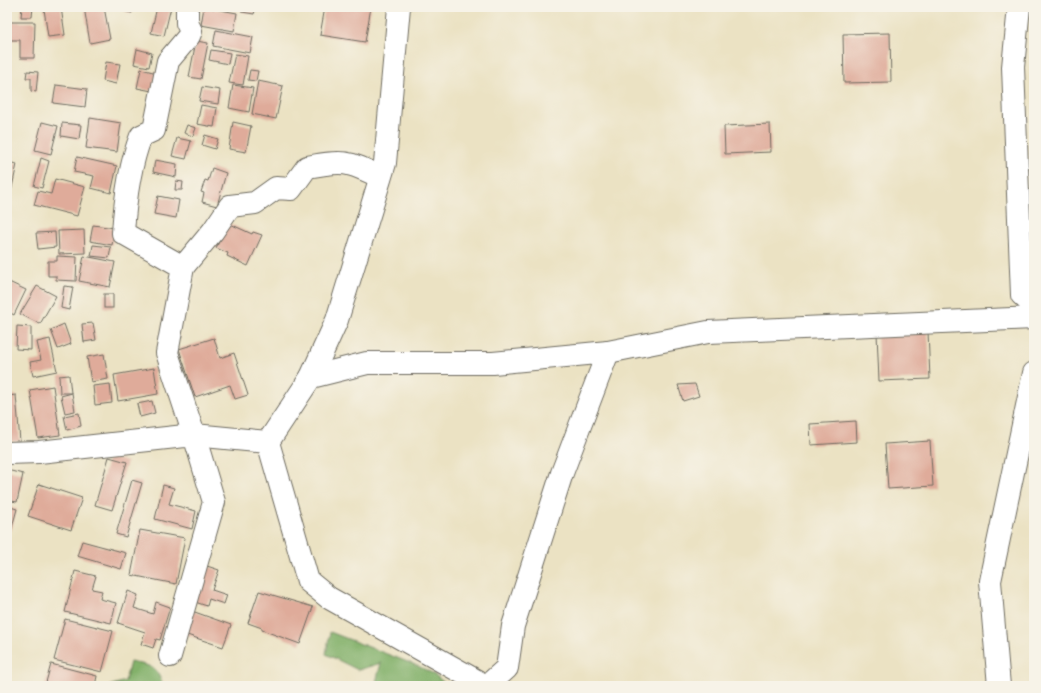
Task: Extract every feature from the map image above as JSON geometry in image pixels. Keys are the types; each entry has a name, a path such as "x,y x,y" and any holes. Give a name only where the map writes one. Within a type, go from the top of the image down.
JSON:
{"street":[{"path":"184,267 122,234 124,210 135,152 141,136 154,130 168,61 189,36 191,31 187,23 187,7"},
{"path":"268,442 312,377 337,320 385,163 399,7"},
{"path":"1019,7 1013,68 1022,295 1034,306"},
{"path":"170,656 214,502 167,353 184,267 213,231 230,206 255,203 276,188 291,189 307,168 334,162 355,164 380,177"},
{"path":"312,377 367,363 493,363 608,352 708,332 1034,318"},
{"path":"268,442 308,581 315,588 330,598 487,686 507,668 513,626 522,597 562,473 608,352"},
{"path":"999,686 990,581 1034,374"},
{"path":"7,453 39,452 194,435 268,442"}],"green space":[{"path":"330,632 418,666 434,674 448,686 375,686 381,663 358,670 326,654"},
{"path":"130,662 143,664 155,670 163,686 109,686 125,681"}],"building":[{"path":"22,7 33,7 32,17 21,17"},
{"path":"61,7 65,35 48,37 44,9"},
{"path":"84,7 104,7 110,39 90,43"},
{"path":"124,7 134,7 132,13 123,11"},
{"path":"157,7 171,7 164,36 151,33"},
{"path":"204,7 237,13 234,31 201,25"},
{"path":"242,7 256,7 254,14 242,12"},
{"path":"325,7 371,7 365,42 320,35"},
{"path":"7,22 35,22 34,58 20,58 20,40 7,40"},
{"path":"216,30 253,37 250,53 213,46"},
{"path":"890,33 891,82 844,83 843,34"},
{"path":"196,41 208,43 201,79 189,77"},
{"path":"137,49 152,53 149,67 134,64"},
{"path":"211,50 230,53 228,64 209,60"},
{"path":"235,54 248,56 243,85 229,83"},
{"path":"106,62 120,64 116,84 103,81"},
{"path":"141,69 157,73 152,91 137,88"},
{"path":"250,70 258,71 256,81 248,80"},
{"path":"27,71 38,72 36,92 31,91 31,78 26,78"},
{"path":"258,81 283,86 276,119 252,114"},
{"path":"56,85 87,89 85,107 53,103"},
{"path":"233,85 253,88 249,112 229,108"},
{"path":"202,87 220,90 218,104 199,101"},
{"path":"201,105 217,108 214,127 197,124"},
{"path":"90,118 121,123 117,152 86,148"},
{"path":"42,122 58,126 51,154 35,150"},
{"path":"233,122 251,126 246,152 229,149"},
{"path":"62,123 81,125 79,139 61,136"},
{"path":"770,124 771,152 725,154 724,126"},
{"path":"187,125 196,128 193,136 184,133"},
{"path":"205,135 218,139 215,149 202,145"},
{"path":"177,138 191,141 186,159 172,156"},
{"path":"77,157 117,166 111,193 91,188 94,176 74,172"},
{"path":"41,158 49,161 42,188 34,186"},
{"path":"155,160 177,164 176,177 153,172"},
{"path":"7,162 17,164 11,192 7,191"},
{"path":"212,168 226,173 217,206 202,202 204,193 201,192 205,180 208,181"},
{"path":"55,179 85,187 77,216 34,205 38,191 51,194"},
{"path":"176,181 183,182 182,190 175,190"},
{"path":"158,196 179,200 176,218 154,214"},
{"path":"228,223 252,234 253,232 262,235 248,266 227,256 228,253 216,248"},
{"path":"93,225 115,228 112,245 90,241"},
{"path":"84,230 85,253 59,254 58,231"},
{"path":"55,232 56,247 38,249 36,233"},
{"path":"93,245 111,247 109,258 91,256"},
{"path":"57,256 77,257 76,281 56,280 56,276 48,276 48,261 57,261"},
{"path":"84,256 115,262 110,287 79,281"},
{"path":"7,281 26,290 14,315 7,311"},
{"path":"37,286 56,296 40,324 20,314"},
{"path":"64,286 73,287 69,310 61,308"},
{"path":"104,294 113,294 113,308 104,308"},
{"path":"7,314 9,314 9,354 7,354"},
{"path":"93,323 96,340 84,342 82,324"},
{"path":"64,324 71,344 58,349 51,330"},
{"path":"17,326 31,327 31,350 16,349"},
{"path":"928,331 930,379 879,381 877,333"},
{"path":"214,338 220,358 234,353 248,395 235,399 230,385 195,397 179,349"},
{"path":"50,339 57,371 33,376 30,362 41,360 37,342"},
{"path":"104,354 108,379 91,382 87,357"},
{"path":"154,368 158,394 118,401 114,375"},
{"path":"69,375 71,393 60,393 59,376"},
{"path":"110,384 112,403 95,405 93,386"},
{"path":"695,384 699,396 683,401 678,385"},
{"path":"53,386 60,435 38,438 30,390"},
{"path":"72,393 75,411 65,413 61,396"},
{"path":"16,395 20,441 7,442 7,396"},
{"path":"152,401 155,413 140,417 137,404"},
{"path":"79,413 81,426 67,430 64,416"},
{"path":"856,421 857,442 811,445 810,424"},
{"path":"930,441 933,486 888,489 885,444"},
{"path":"109,457 127,462 112,510 95,505"},
{"path":"7,470 23,474 17,502 7,500"},
{"path":"132,480 142,483 126,537 116,534"},
{"path":"39,484 82,498 71,530 28,516"},
{"path":"163,485 174,488 169,504 196,511 192,529 155,519"},
{"path":"7,506 17,509 11,531 7,530"},
{"path":"140,530 185,538 176,584 131,575"},
{"path":"82,541 126,553 121,569 77,556"},
{"path":"204,565 219,570 212,590 227,595 224,604 209,599 207,606 192,601"},
{"path":"75,571 96,576 92,589 102,591 100,599 116,603 111,623 65,612"},
{"path":"128,591 138,595 134,608 153,614 156,602 170,607 160,640 156,639 153,648 141,644 145,632 118,623"},
{"path":"259,591 313,607 300,644 262,630 262,628 248,623"},
{"path":"192,611 231,625 223,647 184,634"},
{"path":"65,619 113,631 102,672 54,660"},
{"path":"51,664 97,676 95,686 45,686"}]}
